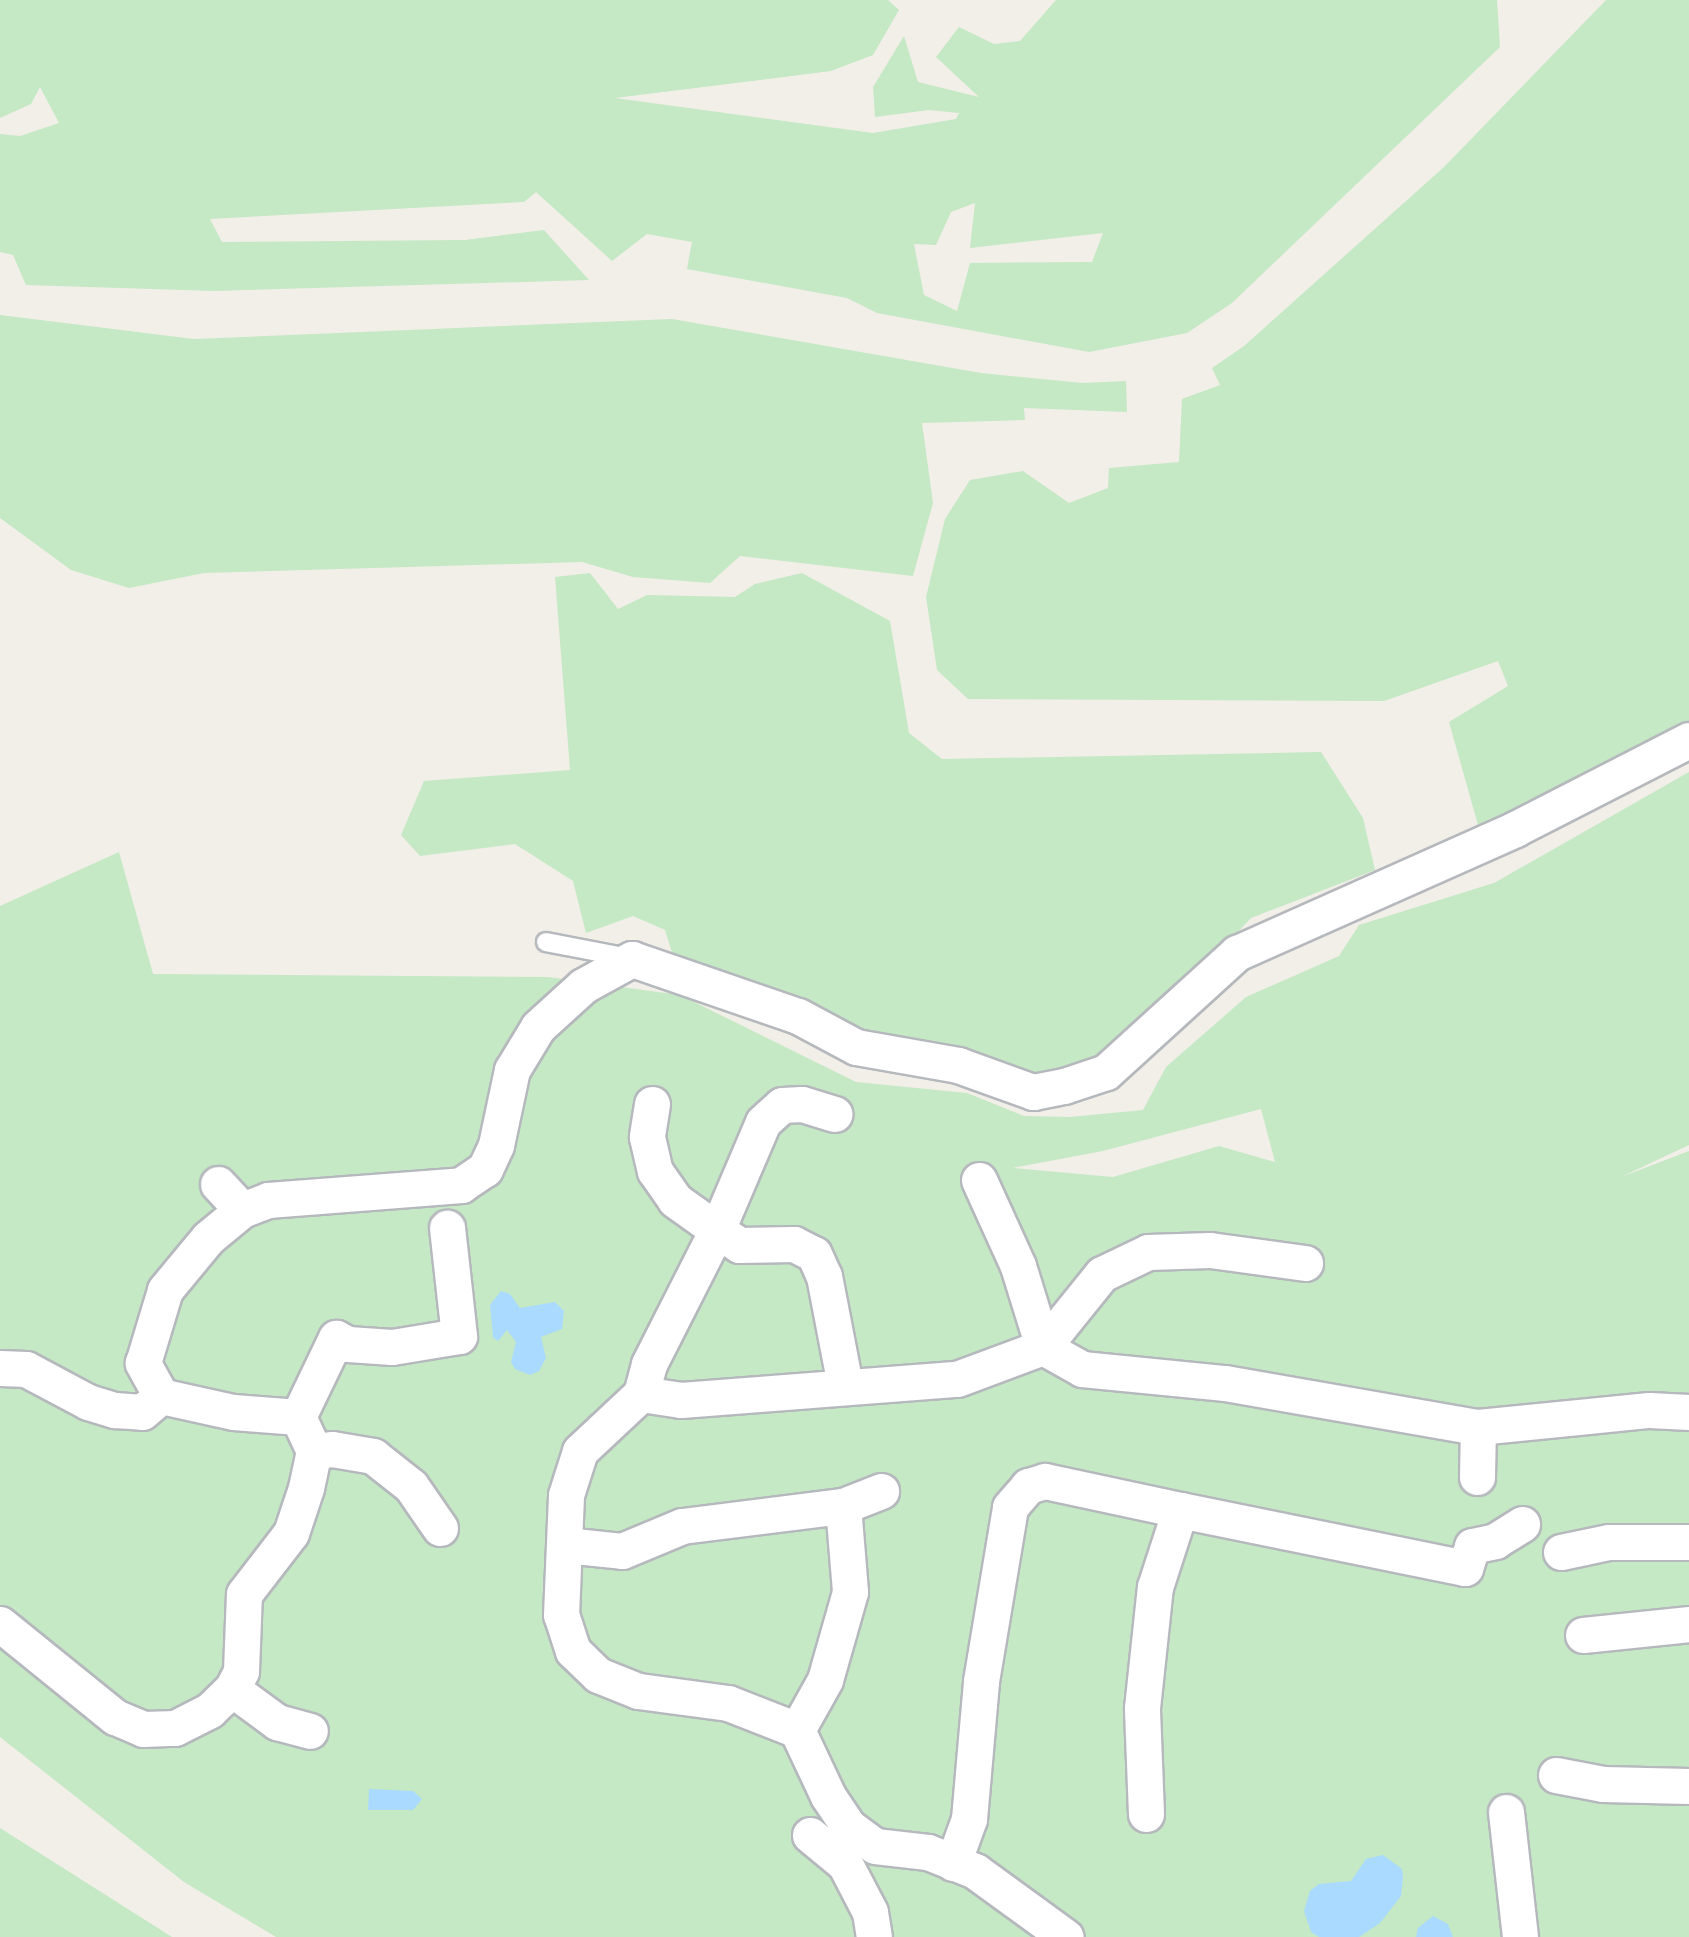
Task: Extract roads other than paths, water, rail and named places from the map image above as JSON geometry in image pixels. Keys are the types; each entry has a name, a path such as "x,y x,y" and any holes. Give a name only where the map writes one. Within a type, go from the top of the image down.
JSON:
{"street":[{"path":"161,1396 144,1363 147,1339 165,1290 208,1238 242,1210 268,1200 461,1185 485,1169 496,1145 512,1070 538,1027 583,986 632,959 798,1016 856,1047 958,1065 1033,1092 1064,1086 1106,1072 1237,953 1515,829 1689,740"},
{"path":"652,1104 647,1137 655,1171 675,1200 739,1245 794,1244 814,1254 824,1276 845,1385"},
{"path":"834,1114 802,1104 782,1105 763,1122 717,1230 649,1364 641,1394 580,1451 566,1495 561,1615 573,1651 598,1675 638,1691 728,1703 797,1730 828,1796 849,1827 875,1846 928,1852 953,1863 1024,1904 1066,1937"},
{"path":"979,1180 1018,1266 1043,1347 1082,1369 1225,1383 1478,1427 1649,1410 1689,1412"},
{"path":"218,1184 242,1210"},
{"path":"298,1417 337,1338 348,1344 392,1347 459,1336 447,1228"},
{"path":"641,1394 681,1400 845,1385 957,1379 1043,1347 1102,1274 1148,1252 1210,1250 1306,1263"},
{"path":"0,1368 26,1369 88,1402 115,1410 142,1412 161,1396"},
{"path":"161,1396 233,1412 298,1417"},
{"path":"0,1624 115,1717 143,1728 176,1728 210,1710 232,1689 240,1671 244,1594 290,1533 314,1451 298,1417"},
{"path":"1477,1477 1478,1427"},
{"path":"314,1451 332,1449 373,1456 411,1486 440,1528"},
{"path":"953,1863 969,1819 981,1681 1010,1507 1028,1486 1045,1481 1465,1568 1472,1546 1496,1541 1522,1524"},
{"path":"565,1545 622,1551 682,1526 843,1506 881,1491"},
{"path":"797,1730 825,1680 850,1592 843,1506"},
{"path":"1146,1814 1142,1708 1155,1587 1180,1510"},
{"path":"1561,1552 1609,1542 1689,1542"},
{"path":"1583,1635 1689,1624"},
{"path":"232,1689 276,1722 310,1731"},
{"path":"1556,1775 1603,1784 1689,1786"},
{"path":"1506,1812 1520,1937"},
{"path":"810,1835 845,1864 870,1912 874,1937"}],"lane":[{"path":"545,942 632,959"}],"water":[{"path":"501,1291 510,1294 520,1308 555,1302 564,1311 562,1329 541,1337 546,1358 539,1371 530,1375 515,1369 511,1362 516,1342 507,1330 498,1341 493,1337 490,1305"},
{"path":"369,1789 413,1791 422,1799 413,1810 368,1810"},
{"path":"1383,1855 1402,1869 1403,1878 1401,1896 1380,1923 1359,1937 1319,1937 1311,1932 1304,1911 1310,1891 1319,1884 1351,1881 1366,1859"},
{"path":"1433,1916 1448,1924 1453,1937 1416,1937 1418,1928"}]}
